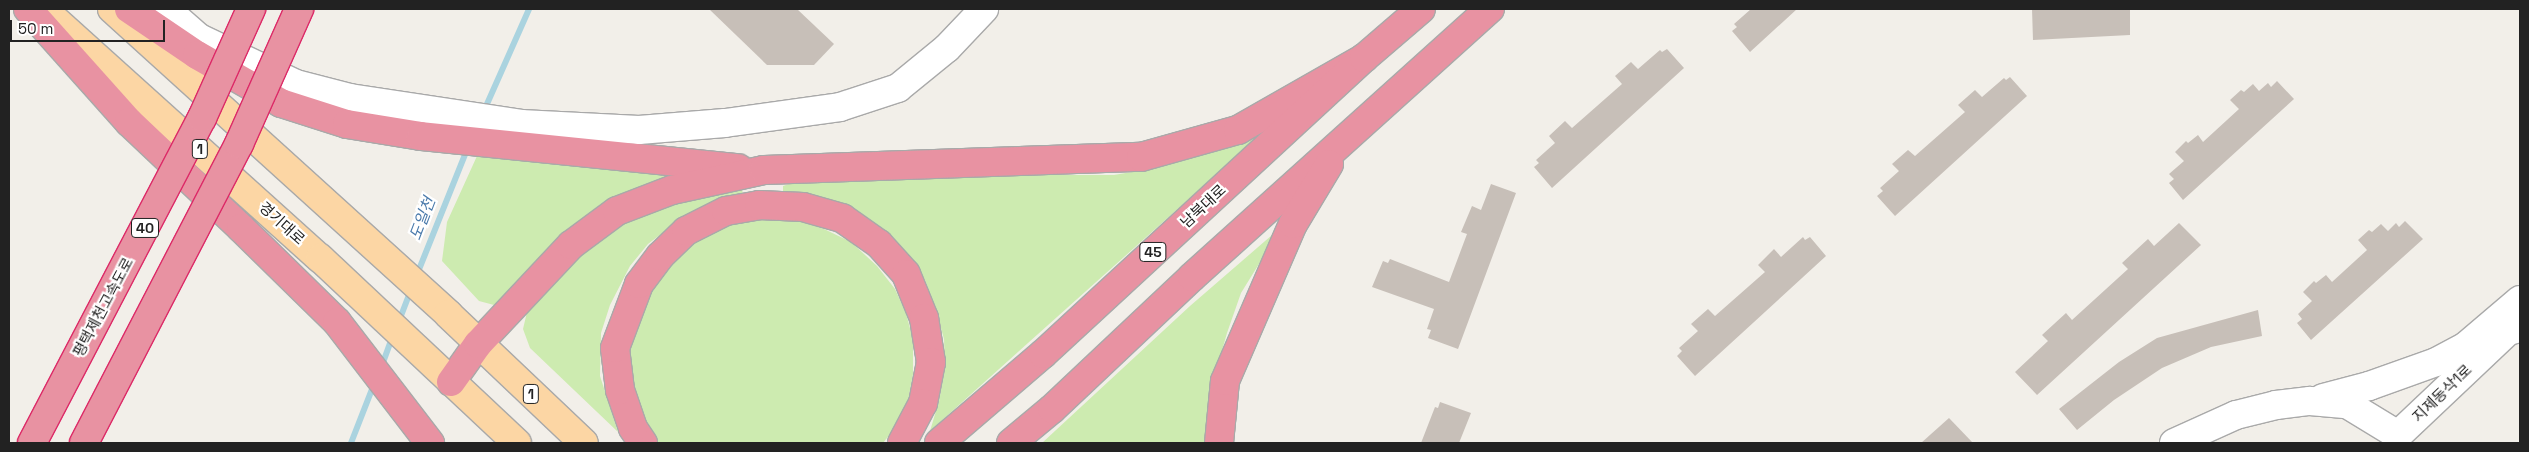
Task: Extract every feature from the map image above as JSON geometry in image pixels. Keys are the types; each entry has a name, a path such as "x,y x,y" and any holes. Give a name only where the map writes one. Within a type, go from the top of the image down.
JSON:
{"highway":[{"path":"28,9 129,122 337,322 430,443"},
{"path":"129,9 197,56 280,103 347,124 421,136 518,135 764,170 1141,157 1238,130 1364,58"},
{"name":"평택제천고속도로","path":"32,443 202,118 251,9"},
{"path":"84,443 238,144 299,9"},
{"name":"남북대로","path":"939,443 1050,347 1364,58 1421,9"},
{"path":"1011,443 1052,409 1192,277 1490,9"},
{"path":"1219,443 1226,381 1293,224 1344,139"},
{"path":"451,382 478,344 571,244 617,211 672,190 764,170"},
{"path":"643,443 633,428 620,390 614,348 639,284 660,256 686,231 726,212 759,204 803,207 842,218 879,244 906,274 924,318 931,362 923,403 902,443"}],"main road":[{"name":"경기대로","path":"43,9 355,291 517,443"},
{"name":"1","path":"112,9 448,314 584,443"}],"street":[{"path":"166,9 199,38 296,84 350,98 423,110 518,135 639,130 725,123 840,107 898,88 947,48 984,9"},
{"path":"2310,401 2368,386 2436,362 2466,346 2520,302"},
{"name":"지제동삭1로","path":"2174,443 2236,415 2310,401 2347,404 2398,435 2514,330 2520,302"}],"green space":[{"path":"1257,131 1260,135 930,431 939,401 945,368 944,339 925,280 906,253 887,232 859,213 833,201 805,194 783,193 783,186 792,183 947,175 1114,175 1161,167 1226,145"},
{"path":"477,156 543,161 671,176 618,198 564,234 494,305 479,301 442,261 447,222"},
{"path":"742,188 743,196 699,209 648,244 630,266 610,305 601,333 600,376 618,432 530,348 523,329 527,312 587,248 619,225 658,206"},
{"path":"763,217 793,219 824,229 851,242 877,266 895,289 906,313 913,340 913,374 908,401 891,433 883,443 658,443 653,438 636,404 627,370 630,336 654,282 689,243 735,221"},
{"path":"1272,235 1275,238 1241,293 1227,333 1209,396 1205,443 1042,443 1190,306"}],"building":[{"path":"709,9 797,9 834,44 814,65 767,65"},
{"path":"1751,9 1797,9 1750,52 1732,31 1737,27 1734,24"},
{"path":"2032,9 2130,9 2130,35 2033,40"},
{"path":"1667,49 1684,68 1552,188 1534,167 1539,163 1536,160 1555,143 1549,136 1565,121 1572,128 1622,84 1615,76 1631,62 1638,69 1660,50 1662,52"},
{"path":"2010,77 2027,96 1895,216 1877,196 1883,191 1880,188 1899,171 1892,164 1908,150 1915,156 1965,112 1958,105 1975,90 1982,97 2004,78 2006,80"},
{"path":"2277,81 2294,99 2183,200 2169,183 2174,179 2169,174 2184,161 2175,152 2186,141 2188,143 2198,135 2203,142 2239,109 2230,100 2241,90 2244,92 2253,84 2259,91 2268,83 2271,87"},
{"path":"1491,184 1516,193 1458,349 1428,338 1431,330 1427,329 1434,309 1372,287 1383,261 1388,263 1390,259 1449,282 1467,234 1461,232 1472,206 1481,210"},
{"path":"2405,221 2423,239 2311,340 2297,323 2302,319 2298,314 2312,301 2303,292 2314,281 2316,283 2326,275 2332,282 2367,250 2358,240 2369,230 2372,232 2381,224 2388,231 2396,223 2399,227"},
{"path":"2179,223 2201,245 2037,395 2015,372 2048,341 2042,335 2066,313 2072,320 2128,269 2122,263 2148,239 2154,246"},
{"path":"1803,237 1805,240 1810,237 1826,256 1695,376 1677,356 1682,351 1679,348 1698,331 1691,324 1708,309 1715,316 1765,272 1758,265 1774,249 1781,257"},
{"path":"2258,310 2262,336 2211,347 2162,368 2114,400 2077,430 2059,409 2119,362 2157,338"},
{"path":"1440,402 1471,413 1459,443 1421,443 1435,407 1438,408"},
{"path":"1949,418 1973,443 1921,443"}],"waterway":[{"name":"도일천","path":"483,113 529,9"},
{"name":"도일천","path":"416,277 468,147"},
{"name":"도일천","path":"399,321 411,289"},
{"name":"도일천","path":"381,368 393,335"},
{"name":"도일천","path":"351,443 374,384"}]}
